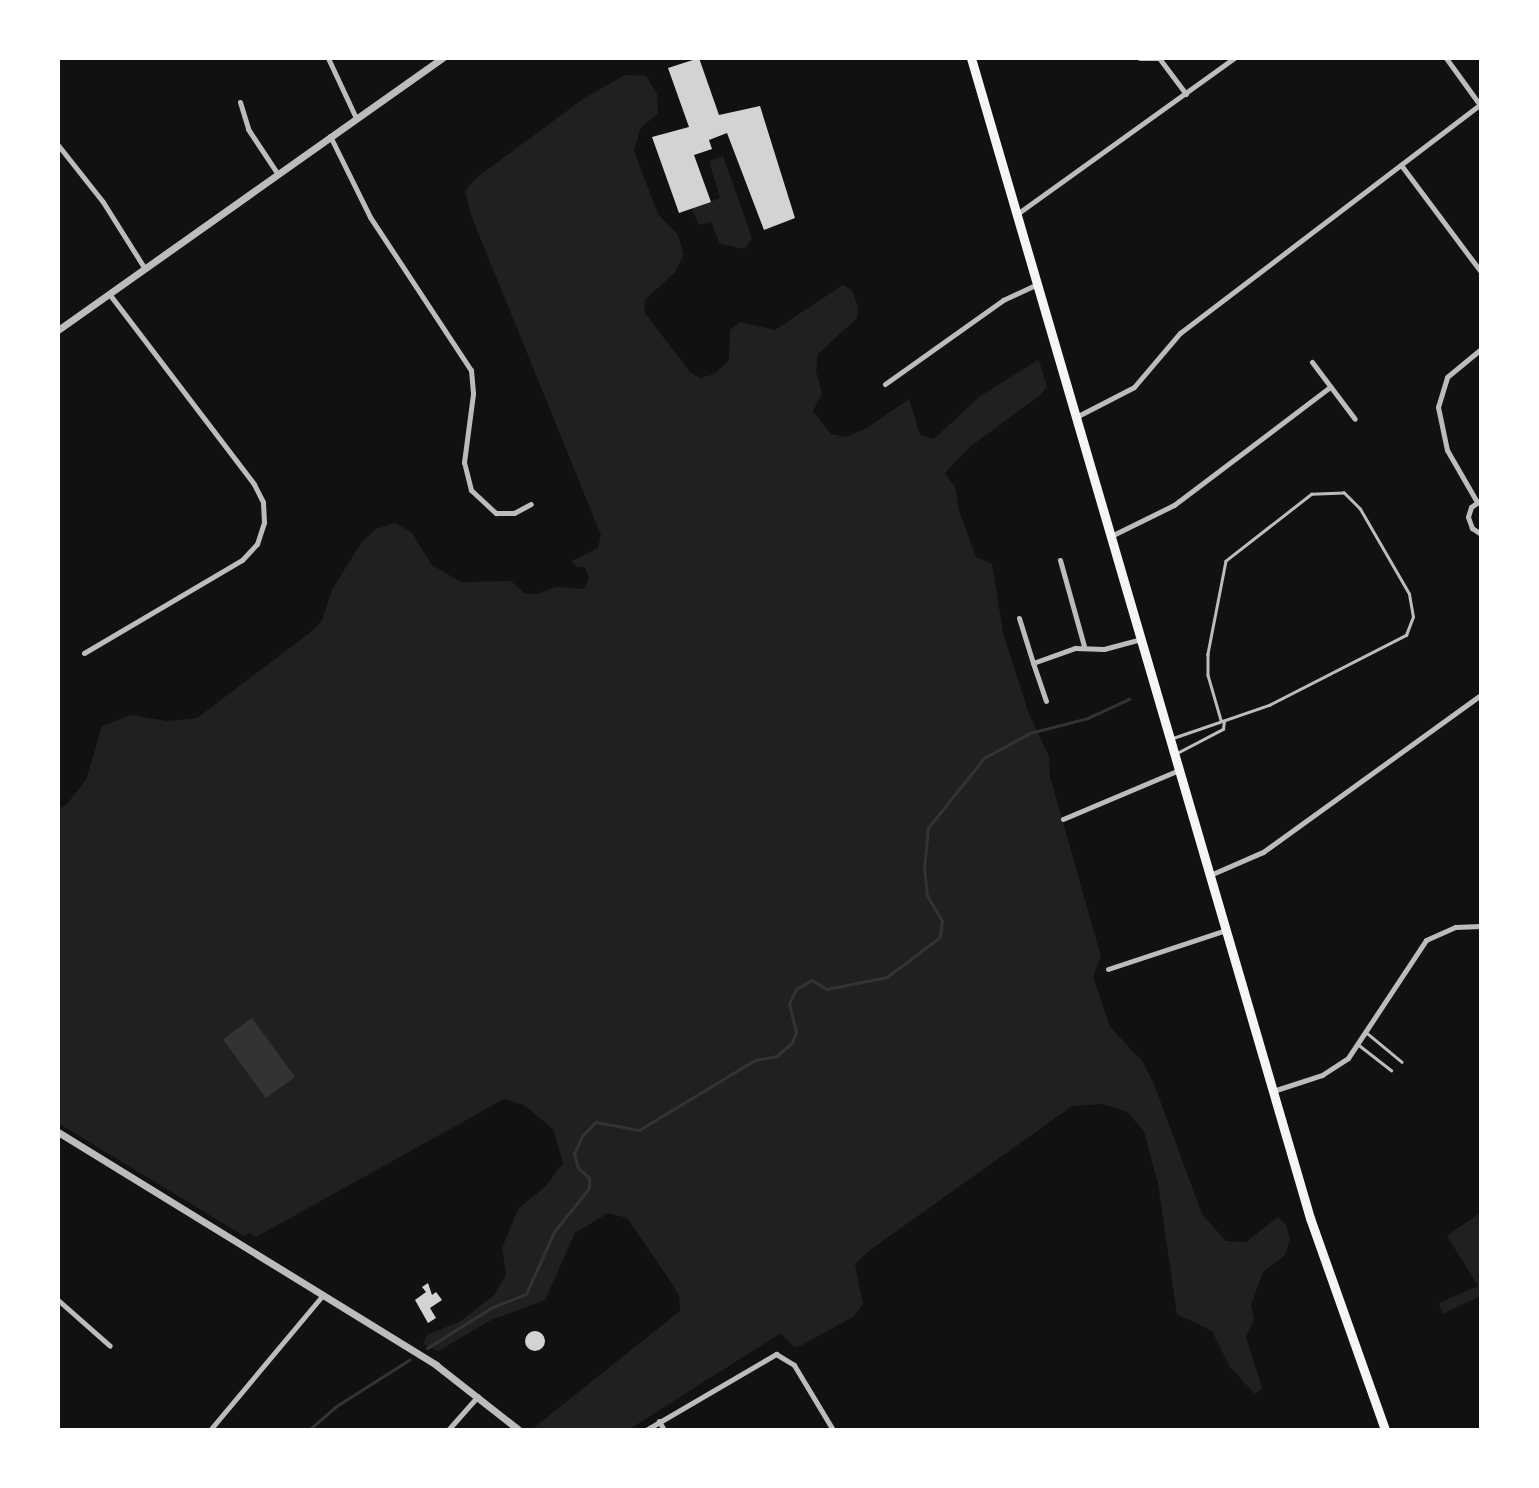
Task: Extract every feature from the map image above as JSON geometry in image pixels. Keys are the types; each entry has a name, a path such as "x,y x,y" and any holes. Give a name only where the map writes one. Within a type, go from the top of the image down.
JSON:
{"main road":[{"path":"971,58 1326,1269 1385,1430"}],"street":[{"path":"328,58 356,118"},
{"path":"58,330 442,58"},
{"path":"1140,58 1159,58 1186,94"},
{"path":"1017,214 1234,58"},
{"path":"1076,417 1134,387 1180,333 1481,104 1446,58"},
{"path":"240,102 248,129 277,173"},
{"path":"330,136 366,210 471,370 473,394 464,462 471,490 496,513 514,513 531,504"},
{"path":"58,145 103,202 145,269"},
{"path":"1401,165 1481,272"},
{"path":"885,384 1003,300 1037,284"},
{"path":"84,653 242,560 257,544 264,522 263,502 254,484 109,294"},
{"path":"1481,349 1447,377 1438,407 1447,450 1479,501 1470,509 1468,520 1481,534"},
{"path":"1312,362 1355,419"},
{"path":"1111,536 1167,509 1330,387"},
{"path":"1060,560 1084,646"},
{"path":"1019,618 1046,701"},
{"path":"1033,663 1084,646 1104,649 1141,639"},
{"path":"1210,874 1263,852 1481,695"},
{"path":"1063,819 1179,770"},
{"path":"1273,1091 1332,1070 1359,1045 1420,945 1446,929 1481,926"},
{"path":"1108,969 1226,930"},
{"path":"58,1132 323,1295 478,1395 519,1430"},
{"path":"210,1430 323,1295"},
{"path":"58,1300 110,1346"},
{"path":"646,1430 765,1357 780,1355 794,1365 833,1430"},
{"path":"448,1430 478,1395"},
{"path":"659,1421 664,1430"}],"lane":[{"path":"1170,739 1222,721 1392,646 1409,630 1413,612 1406,588 1360,509 1344,493 1312,494 1226,561 1208,654 1208,675 1222,721 1223,729 1175,755"},
{"path":"1366,1033 1402,1062"},
{"path":"1359,1045 1391,1070"}],"shaded area":[{"path":"625,75 646,76 657,94 658,113 640,129 634,151 658,214 678,235 684,254 675,272 645,300 644,312 690,372 700,378 715,374 729,360 730,330 740,322 775,330 843,285 852,290 858,307 857,318 818,354 816,371 822,393 813,411 831,434 846,437 867,428 909,399 920,435 934,439 979,397 1038,360 1040,364 1047,387 971,446 945,473 955,487 959,511 976,557 992,564 1003,633 1029,714 1049,756 1050,776 1101,957 1093,976 1110,1027 1142,1061 1154,1084 1202,1214 1226,1241 1246,1242 1278,1217 1286,1225 1290,1239 1285,1255 1263,1272 1251,1305 1254,1320 1246,1337 1262,1388 1255,1394 1230,1367 1212,1331 1177,1314 1158,1184 1144,1131 1126,1111 1102,1104 1072,1106 870,1250 855,1264 863,1304 853,1317 800,1346 794,1347 781,1333 628,1430 531,1430 680,1311 679,1296 627,1218 608,1213 575,1233 545,1300 491,1320 438,1351 423,1344 427,1335 461,1321 494,1295 506,1275 502,1248 518,1209 546,1186 563,1163 553,1129 524,1105 504,1099 256,1237 249,1233 244,1236 58,1123 58,809 66,805 86,780 102,726 131,715 167,721 197,718 311,632 322,620 332,590 361,543 376,529 395,523 412,533 432,565 461,582 511,581 524,593 537,594 556,587 584,589 589,579 585,567 576,567 572,561 598,548 601,535 471,215 465,191 475,179 583,99"},
{"path":"723,156 752,238 745,249 720,244 711,222 699,225 692,209 720,198 709,161"},
{"path":"252,1018 295,1077 266,1098 223,1039"},
{"path":"1481,1212 1481,1299 1479,1297 1442,1314 1439,1303 1478,1286 1447,1236"}],"building":[{"path":"699,58 719,115 760,106 795,218 764,230 727,133 709,140 712,149 694,155 711,202 679,213 652,137 689,127 668,68"},
{"path":"428,1283 432,1295 436,1292 442,1300 430,1308 436,1318 428,1323 415,1300 426,1292 422,1287"},
{"path":"535,1331 542,1334 545,1341 542,1348 535,1351 528,1348 525,1341 528,1334"}],"waterway":[{"path":"427,1348 491,1308 526,1294 554,1232 589,1188 589,1178 578,1168 574,1154 582,1136 596,1122 639,1130 755,1060 777,1056 792,1043 796,1032 789,1004 796,989 812,980 827,989 887,977 940,937 942,921 927,896 924,869 928,828 984,758 1030,733 1088,718 1129,699"},
{"path":"309,1430 335,1407 409,1360"}]}
